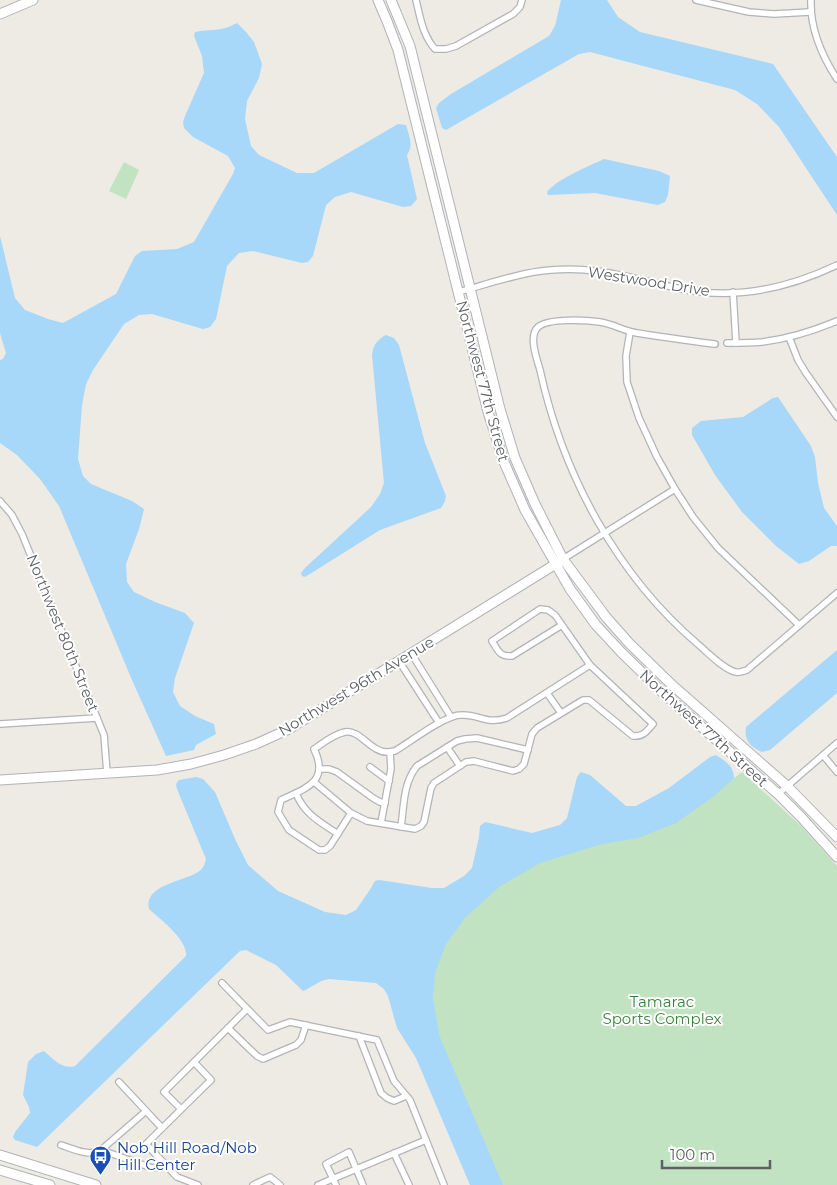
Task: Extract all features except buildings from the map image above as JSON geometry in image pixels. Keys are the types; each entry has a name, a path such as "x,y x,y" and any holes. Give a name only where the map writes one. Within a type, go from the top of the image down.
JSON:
{"street":[{"path":"0,14 33,0"},
{"name":"Northwest 77th Street","path":"378,0 398,50 488,412 504,462 525,510 570,589 596,626 663,693 801,816 837,857"},
{"name":"Northwest 77th Street","path":"391,0 410,46 500,409 516,458 535,504 564,559 606,617 629,643 671,684 787,786 837,837"},
{"path":"416,0 428,42 435,49 446,49 456,46 514,14 520,7 522,0"},
{"path":"696,0 749,12 774,14 810,12"},
{"path":"811,0 810,12 818,41 828,66 837,79"},
{"name":"Westwood Drive","path":"458,292 526,273 561,270 596,271 702,292 765,290 790,284 837,265"},
{"path":"733,292 736,343"},
{"path":"715,344 630,332 601,322 567,320 542,324 535,329 533,339 546,396 560,441 578,485 604,532 632,574 664,611 697,643 729,670 738,673 747,670 837,593"},
{"path":"727,343 761,342 789,337 837,322"},
{"path":"630,332 626,356 628,382 639,418 657,457 675,489 693,517 718,548 799,625"},
{"path":"789,337 802,367 837,417"},
{"name":"Northwest 96th Avenue","path":"0,780 157,770 190,764 256,744 295,725 675,489"},
{"name":"Northwest 80th Street","path":"0,501 12,515 22,534 98,718 104,735 107,773"},
{"path":"314,782 351,813 367,821 415,829 424,822 431,788 434,783 466,762 474,761 514,771 519,769 524,764 532,734 536,728 582,700 589,700 632,736 638,737 643,735 653,724 590,665 562,625 548,610 540,610 492,641 501,655 512,656 562,625"},
{"path":"411,653 431,698 439,723"},
{"path":"400,661 431,698 451,717"},
{"path":"351,813 330,846 325,850 319,850 289,830 278,812 281,800 310,786 314,782 319,774 319,763 314,749 338,734 347,731 354,733 378,750 386,753 396,751 439,723 456,715 467,715 492,721 507,718 590,665"},
{"path":"547,692 561,713"},
{"path":"0,724 98,718"},
{"path":"401,827 407,784 410,776 417,766 458,741 477,738 528,750"},
{"path":"778,794 837,743"},
{"path":"447,748 460,766"},
{"path":"381,824 391,769 390,752"},
{"path":"823,756 837,772"},
{"path":"370,767 389,781"},
{"path":"319,770 329,769 337,772 373,798 385,803"},
{"path":"296,792 310,815 338,834"},
{"path":"222,982 268,1030 290,1022 377,1040 394,1081 410,1100 444,1185"},
{"path":"181,1110 164,1092 247,1009"},
{"path":"228,1028 257,1056 263,1059 296,1045 301,1040 306,1025"},
{"path":"359,1036 381,1093 387,1098 394,1100 406,1096"},
{"path":"194,1062 211,1080 146,1144 177,1177 198,1185"},
{"path":"119,1082 162,1128"},
{"path":"61,1145 95,1154 146,1111"},
{"path":"318,1185 334,1182 356,1169 426,1140"},
{"path":"101,1150 152,1168 157,1167 163,1162"},
{"path":"334,1182 326,1164 349,1152 363,1185"},
{"path":"394,1153 409,1185"},
{"path":"0,1155 96,1185"},
{"path":"0,1170 50,1185"},
{"path":"254,1185 270,1177 280,1185"}],"green space":[{"path":"124,162 139,170 126,199 109,191"},
{"name":"Tamarac Sports Complex","path":"742,772 801,826 837,866 837,1185 501,1185 436,1033 430,995 433,964 458,918 506,877 734,778"}],"water":[{"path":"561,0 607,0 618,17 640,32 773,64 837,157 837,215 779,127 757,104 735,90 590,52 579,54 446,130 442,128 436,108 439,103 549,36 555,26"},
{"path":"237,23 254,42 262,64 259,78 247,101 245,119 251,146 259,155 297,173 314,173 398,124 406,125 411,144 407,155 417,199 411,206 403,207 351,192 335,197 326,205 313,256 308,262 302,263 253,251 239,253 227,266 216,319 210,327 203,329 152,314 139,315 124,324 93,370 86,384 82,405 78,459 83,476 91,484 132,501 144,509 126,564 127,582 134,592 185,613 194,623 175,678 173,692 180,706 195,716 214,724 216,734 196,745 194,750 166,756 59,506 40,479 17,455 0,443 0,360 3,359 6,353 0,333 0,236 15,298 25,310 63,323 116,294 135,256 142,251 177,249 194,242 235,168 228,156 193,137 184,128 185,116 204,73 202,56 194,36 195,32 221,29"},
{"path":"604,159 659,171 670,176 668,195 665,202 658,205 595,193 548,195 547,192 558,182"},
{"path":"386,335 394,338 399,345 425,443 446,496 445,501 441,508 380,530 305,577 302,576 301,573 305,568 371,507 380,494 384,483 372,355 376,343"},
{"path":"778,397 811,446 815,457 818,483 824,508 837,526 837,546 831,546 809,561 799,564 776,546 742,512 715,475 692,435 692,428 701,421 743,417 773,398"},
{"path":"837,650 837,693 770,750 762,752 754,748 747,739 746,727"},
{"path":"716,755 731,767 734,778 714,796 676,823 638,838 602,844 540,863 499,887 465,918 446,944 435,973 433,997 439,1035 503,1185 470,1185 416,1058 397,1028 388,996 384,989 376,983 329,979 303,991 276,965 246,950 240,951 37,1147 15,1140 13,1137 30,1113 23,1095 28,1062 36,1054 44,1051 62,1065 75,1066 186,956 183,943 149,909 149,901 152,894 166,885 198,872 206,861 177,789 176,784 179,780 196,777 203,779 215,792 248,865 278,891 325,912 346,915 356,910 375,881 444,888 464,876 472,868 480,826 485,822 532,833 560,825 567,818 577,777 581,772 590,775 626,806 636,806 669,788 710,757"}],"place":[{"name":"Nob Hill Road/Nob Hill Center","path":"101,1175"}]}
